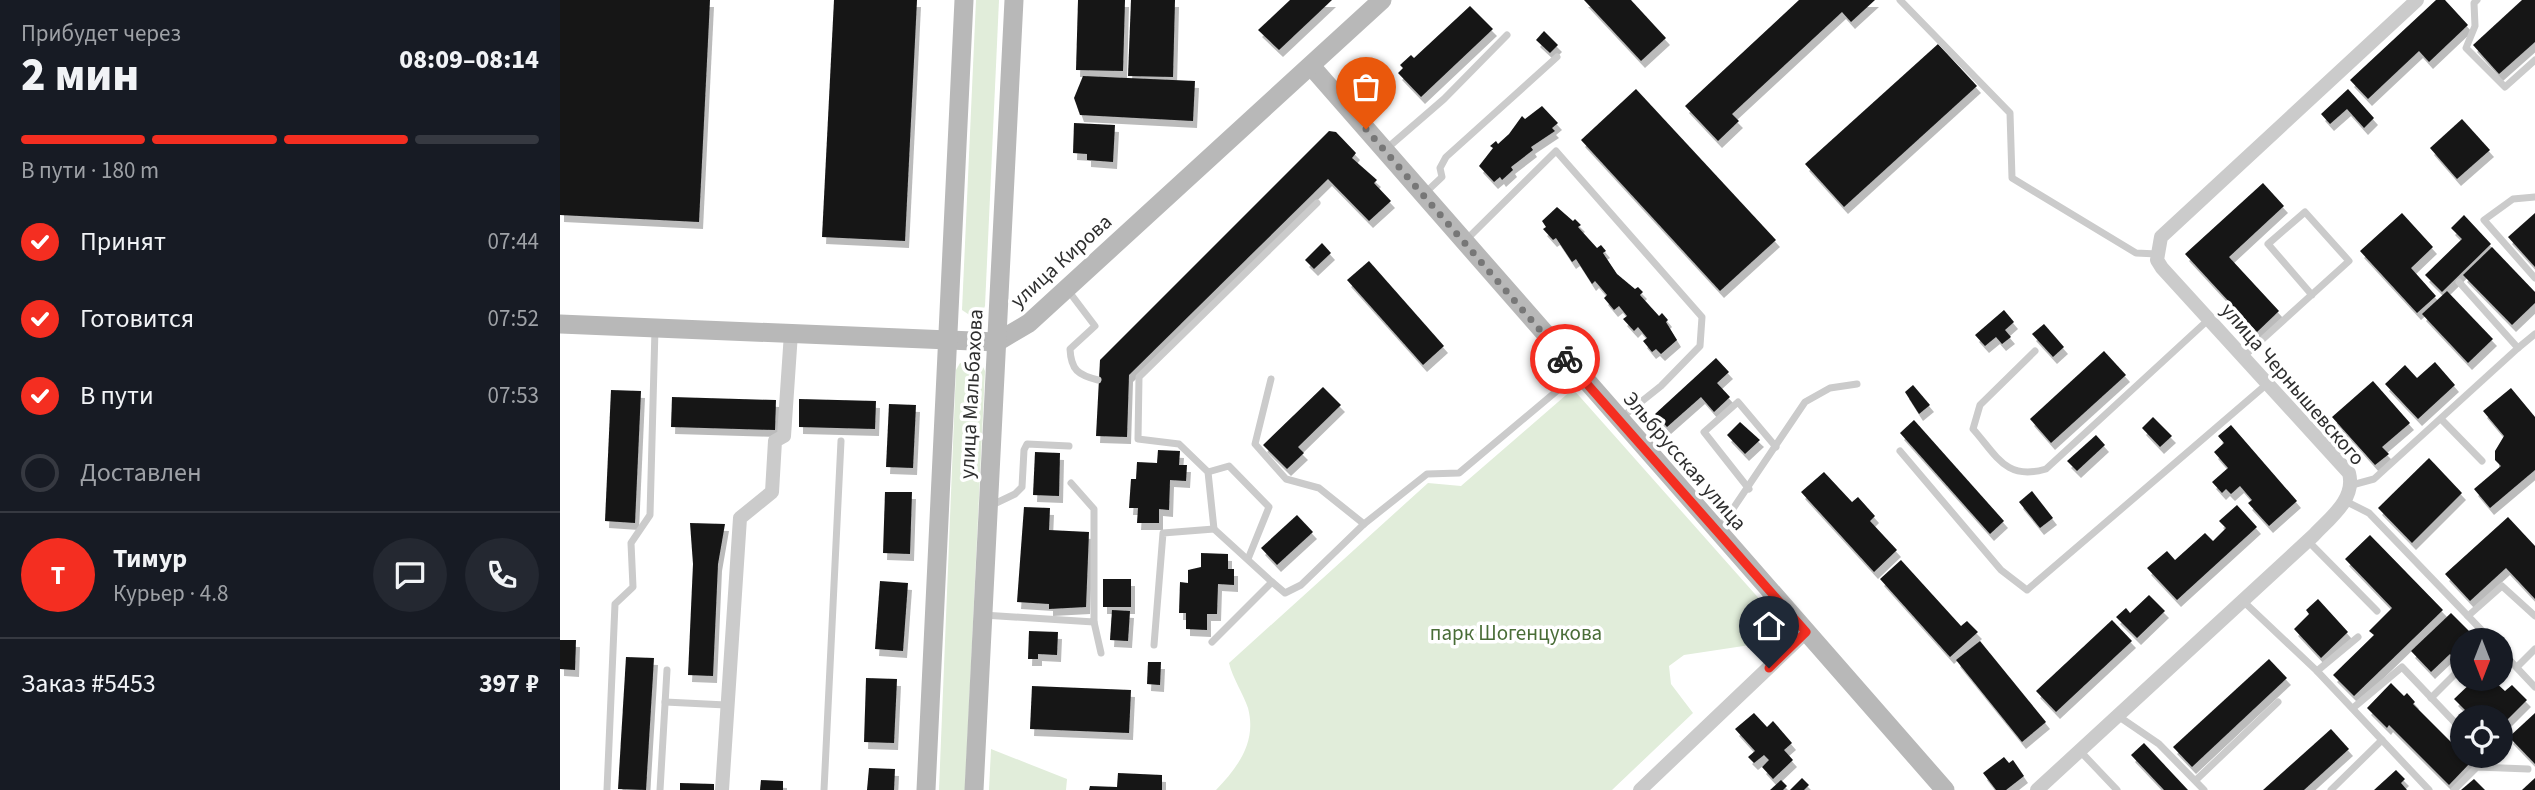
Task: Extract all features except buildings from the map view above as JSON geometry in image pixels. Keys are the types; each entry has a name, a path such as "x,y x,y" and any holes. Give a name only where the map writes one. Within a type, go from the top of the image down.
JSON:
{"main road":[{"name":"улица Мальбахова","path":"926,790 964,0"},
{"name":"улица Мальбахова","path":"974,790 1014,0"},
{"name":"улица Кирова","path":"997,342 1029,323 1382,0"},
{"name":"Эльбрусская улица","path":"1311,66 1618,420 1945,790"},
{"path":"560,324 997,342"}],"street":[{"path":"2157,254 2161,237 2417,0"},
{"name":"улица Чернышевского","path":"2037,790 2308,541 2345,501 2352,485 2349,473 2162,268 2157,254"},
{"path":"722,790 740,518 772,492 775,441 784,436 791,333"},
{"path":"1640,790 1806,632"}],"lane":[{"path":"1900,0 2010,113 2012,178 2136,253 2157,254"},
{"path":"2477,0 2474,3 2474,26 2466,48 2505,88 2535,60"},
{"path":"1384,150 1444,99 1507,35"},
{"path":"1423,195 1442,177 1440,168 1446,157 1558,57"},
{"path":"1464,242 1556,152 1669,277 1702,317 1700,346 1661,386 1618,420"},
{"path":"2535,197 2512,199 2484,219 2535,278"},
{"path":"1317,203 1139,377 1138,439 1179,444 1208,472 1214,529 1286,593 1301,585 1364,524 1427,474 1459,474 1578,373"},
{"path":"2243,357 2350,261 2305,212 2268,244 2312,295"},
{"path":"2459,282 2518,348"},
{"path":"1066,288 1095,326 1070,349 1074,369 1080,376 1098,380"},
{"path":"2035,351 1980,405 1973,429 2008,470 2028,474 2046,469 2208,320"},
{"path":"607,790 615,604 634,587 631,543 650,515 655,328"},
{"path":"2352,485 2374,479 2535,334"},
{"path":"1271,379 1255,444 1286,479 1319,488 1364,524"},
{"path":"1717,531 1725,525 1805,402 1830,388 1857,384"},
{"path":"1900,451 2001,570 2027,590 2267,384"},
{"path":"1129,387 1139,388"},
{"path":"1749,489 1704,432 1738,402 1776,447"},
{"path":"2442,420 2482,461"},
{"path":"824,790 841,442"},
{"path":"988,506 1015,494 1022,487 1024,450 1027,444 1069,446"},
{"path":"1208,472 1229,466 1269,507 1248,559"},
{"path":"1072,482 1094,509 1094,622 1101,653"},
{"path":"2345,501 2369,513 2480,628"},
{"path":"1154,645 1163,533 1214,529"},
{"path":"2308,541 2377,611"},
{"path":"1212,642 1272,582"},
{"path":"2468,616 2502,586 2535,616"},
{"path":"2242,600 2317,671 2429,790"},
{"path":"982,615 1094,622"},
{"path":"2317,671 2358,637"},
{"path":"2516,667 2535,649"},
{"path":"2513,664 2535,687"},
{"path":"2353,708 2402,667 2450,718"},
{"path":"660,790 667,670"},
{"path":"2431,698 2450,679"},
{"path":"665,702 726,705"},
{"path":"2196,780 2278,702"},
{"path":"2116,715 2159,744 2204,790"},
{"path":"2332,790 2382,740"},
{"path":"2080,751 2117,790"},
{"path":"2454,790 2477,767 2528,769"}],"green space":[{"path":"976,0 999,0 985,306 982,313 974,318 962,310"},
{"path":"960,363 981,363 985,371 965,790 939,790 956,370"},
{"name":"парк Шогенцукова","path":"1573,389 1786,629 1770,642 1684,655 1669,666 1671,684 1693,713 1612,790 1216,790 1244,753 1250,732 1248,708 1229,663 1428,483 1461,486"},
{"path":"991,749 1067,779 1066,790 989,790"}],"way so far":[{"path":"1366,129 1565,359"}],"route":[{"path":"1565,359 1806,632 1769,668"}]}
